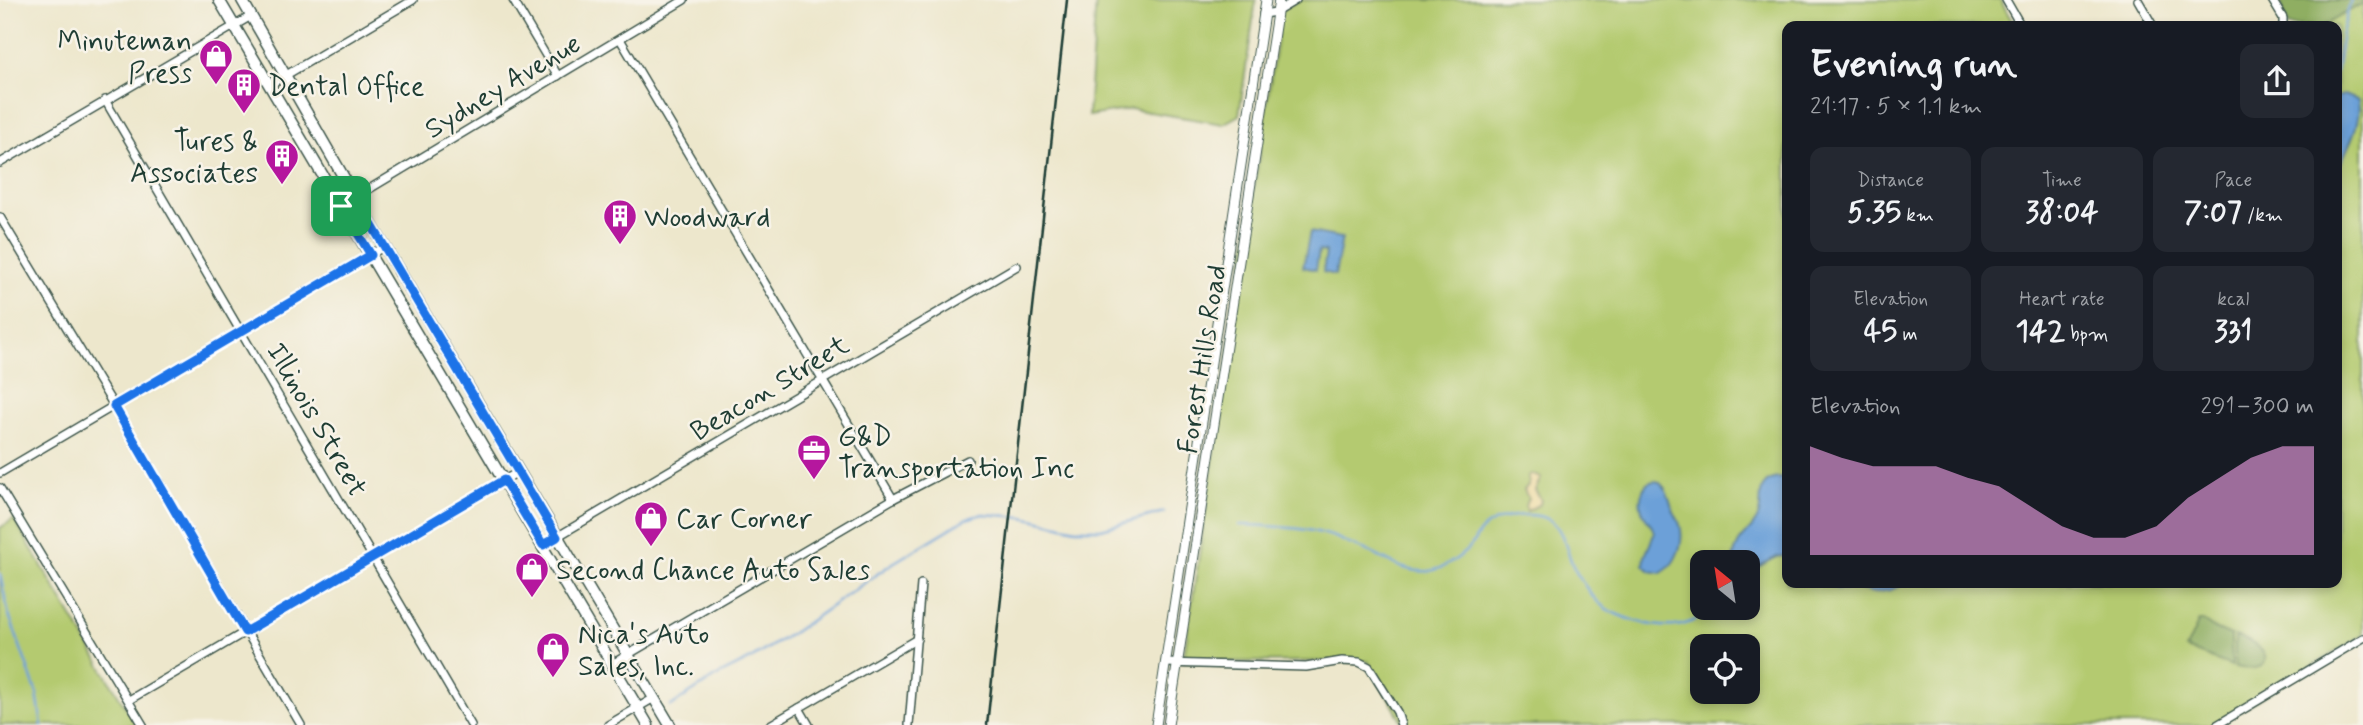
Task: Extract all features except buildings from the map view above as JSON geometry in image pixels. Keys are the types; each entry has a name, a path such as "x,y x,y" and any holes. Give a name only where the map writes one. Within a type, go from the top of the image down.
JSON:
{"main road":[{"path":"219,0 648,725"},
{"path":"242,0 355,197 670,725"}],"street":[{"path":"271,84 413,0"},
{"path":"513,0 558,76"},
{"name":"Sydney Avenue","path":"341,206 684,0"},
{"name":"Forest Hills Road","path":"1156,725 1266,0"},
{"name":"Forest Hills Road","path":"1168,725 1279,0"},
{"path":"1263,14 1276,12 1296,0"},
{"path":"2006,0 2018,21"},
{"path":"2138,0 2150,21"},
{"path":"2272,0 2283,21"},
{"path":"0,163 251,16"},
{"path":"620,39 893,499"},
{"name":"Illinois Street","path":"105,100 471,725"},
{"path":"1237,195 1249,196"},
{"path":"0,217 301,725"},
{"path":"0,473 385,246"},
{"path":"1227,259 1239,261"},
{"name":"Beacon Street","path":"543,545 1017,266"},
{"path":"612,664 893,499 968,460"},
{"path":"129,700 518,472"},
{"path":"0,488 143,725"},
{"path":"909,725 921,584"},
{"path":"2217,725 2363,638"},
{"path":"770,725 917,639"},
{"path":"1165,663 1306,667 1342,661 1359,662 1369,667 1397,712 1401,725"},
{"path":"608,725 654,698"},
{"path":"799,708 809,725"}],"green space":[{"path":"1096,0 1256,0 1239,115 1223,124 1131,109 1088,116"},
{"path":"1299,0 2000,0 2012,21 1782,21 1782,588 2342,588 2342,21 2332,21 2363,3 2363,635 2216,725 1404,725 1368,661 1183,662 1281,11"},
{"path":"2280,0 2363,0 2363,3 2332,21 2286,21"},
{"path":"14,519 136,725 0,725 0,528"},
{"path":"2199,621 2231,636 2232,666 2186,649"},
{"path":"2235,636 2257,646 2263,653 2264,664 2249,669 2235,667"}],"sand":[{"path":"1531,474 1541,478 1535,490 1541,500 1540,504 1527,511 1525,506 1528,498 1524,490 1529,484 1528,476"}],"water":[{"path":"2342,96 2358,100 2359,109 2353,137 2342,160"},
{"path":"1310,232 1342,238 1335,275 1323,272 1326,252 1319,251 1316,270 1303,267"},
{"path":"1782,478 1782,556 1760,566 1760,550 1735,550 1757,520 1765,483"},
{"path":"1657,481 1666,491 1681,532 1675,559 1661,573 1650,571 1644,565 1655,532 1640,502 1645,486"},
{"path":"1895,588 1874,593 1858,589 1837,589"}],"waterway":[{"path":"2342,33 2351,0"},
{"path":"671,706 715,677 749,660 797,630 893,563 966,519 983,514 1023,517 1076,529 1101,529 1164,512"},
{"path":"1240,525 1294,528 1322,533 1398,566 1429,571 1459,557 1488,525 1504,518 1532,515 1548,519 1558,528 1575,570 1590,593 1607,609 1646,624 1675,626 1695,620"},
{"path":"0,574 8,612 37,694 42,725"}],"railway":[{"path":"987,725 1067,0"}],"place":[{"name":"Minuteman Press","path":"216,86"},
{"name":"Dental Office","path":"244,115"},
{"name":"Tures & Associates","path":"282,186"},
{"name":"Woodward","path":"620,246"},
{"name":"G&D Transportation Inc","path":"814,481"},
{"name":"Car Corner","path":"651,548"},
{"name":"Second Chance Auto Sales","path":"532,599"},
{"name":"Nica's Auto Sales, Inc.","path":"553,679"}],"route":[{"path":"355,197 557,537 543,545 504,480 245,632 114,406 371,255 341,206 355,197"}]}
